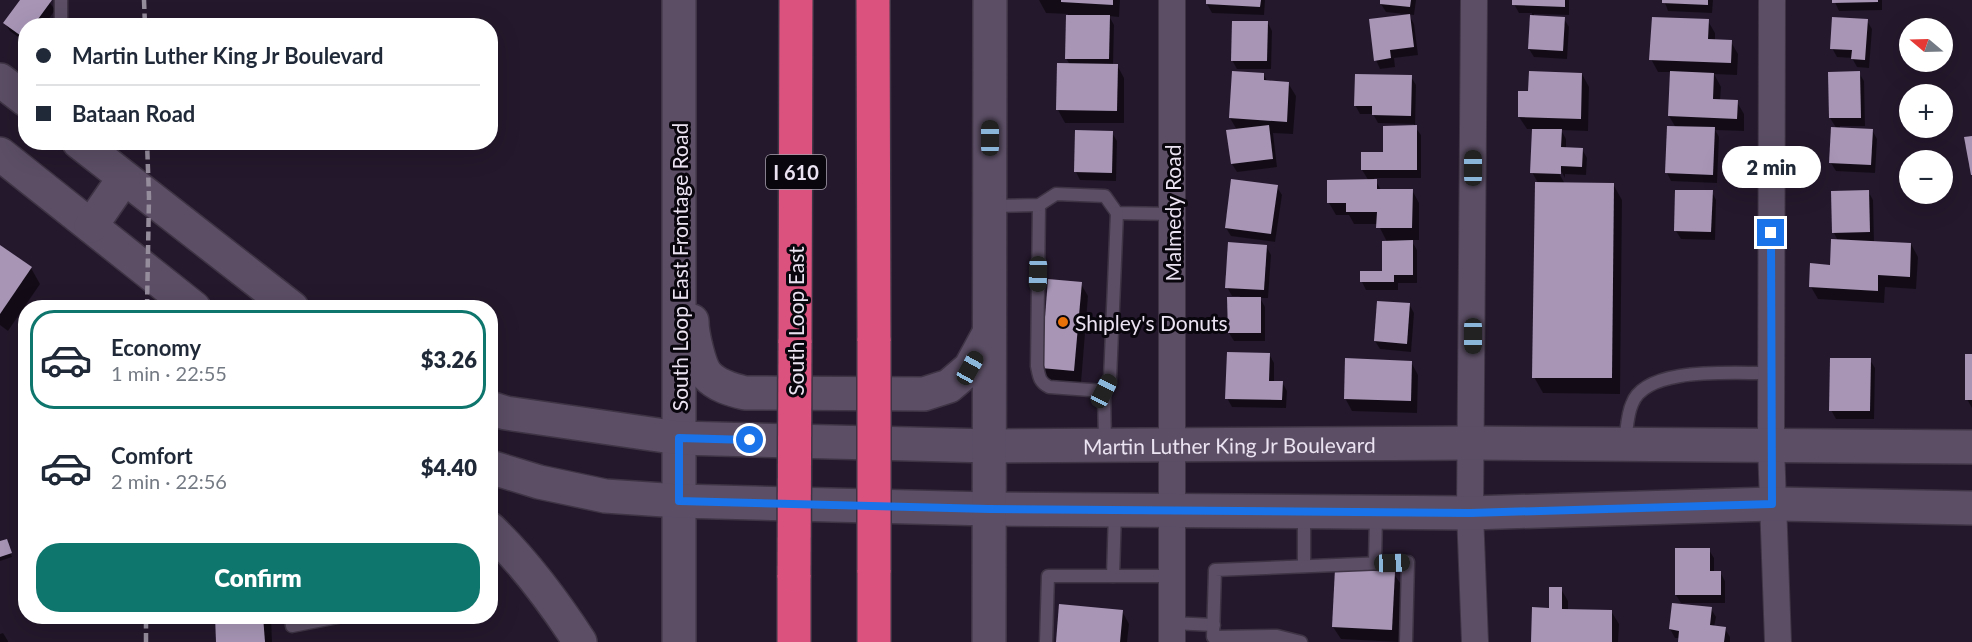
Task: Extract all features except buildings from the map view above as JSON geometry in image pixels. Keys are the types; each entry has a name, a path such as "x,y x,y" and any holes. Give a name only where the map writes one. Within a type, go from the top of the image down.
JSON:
{"highway":[{"name":"South Loop East","path":"794,642 796,0"},
{"path":"873,0 874,642"}],"main road":[{"name":"South Loop East Frontage Road","path":"679,0 680,642"},
{"path":"989,642 990,0"},
{"path":"0,80 18,94"},
{"path":"679,84 692,134 692,335 706,375 725,388 745,393 924,394 949,386 970,368 990,333"},
{"path":"89,150 277,300"},
{"path":"0,154 184,300"},
{"path":"91,226 124,178"},
{"name":"Martin Luther King Jr Boulevard","path":"498,410 679,438 990,446 1472,443 1972,447"},
{"path":"498,469 539,482 605,496 679,501 989,509 1470,513 1772,504 1972,508"},
{"path":"498,547 563,615 580,642"}],"street":[{"name":"Malmedy Road","path":"1172,0 1172,633"},
{"path":"1474,0 1470,513 1475,642"},
{"path":"1772,0 1771,446 1778,642"}],"lane":[{"path":"61,0 61,18"},
{"path":"990,206 1039,205 1056,194 1105,196 1117,213 1110,379 1104,391 1105,446"},
{"path":"1039,205 1037,366 1039,378 1042,384 1049,387 1104,391"},
{"path":"1117,213 1172,214"},
{"path":"1625,445 1632,403 1644,387 1679,375 1771,373"},
{"path":"1113,576 1115,509"},
{"path":"1304,511 1304,566"},
{"path":"1375,563 1376,512"},
{"path":"1301,642 1277,636 1213,637 1215,570 1408,562 1406,642"},
{"path":"1046,642 1048,576 1173,576"},
{"path":"1172,633 1214,625"}],"railway":[{"path":"144,0 145,18"},
{"path":"147,150 147,300"},
{"path":"146,624 146,642"}],"place":[{"name":"Shipley's Donuts","path":"1063,322"}],"route":[{"path":"750,440 679,438 679,501 989,509 1470,513 1772,504 1771,233"}]}
